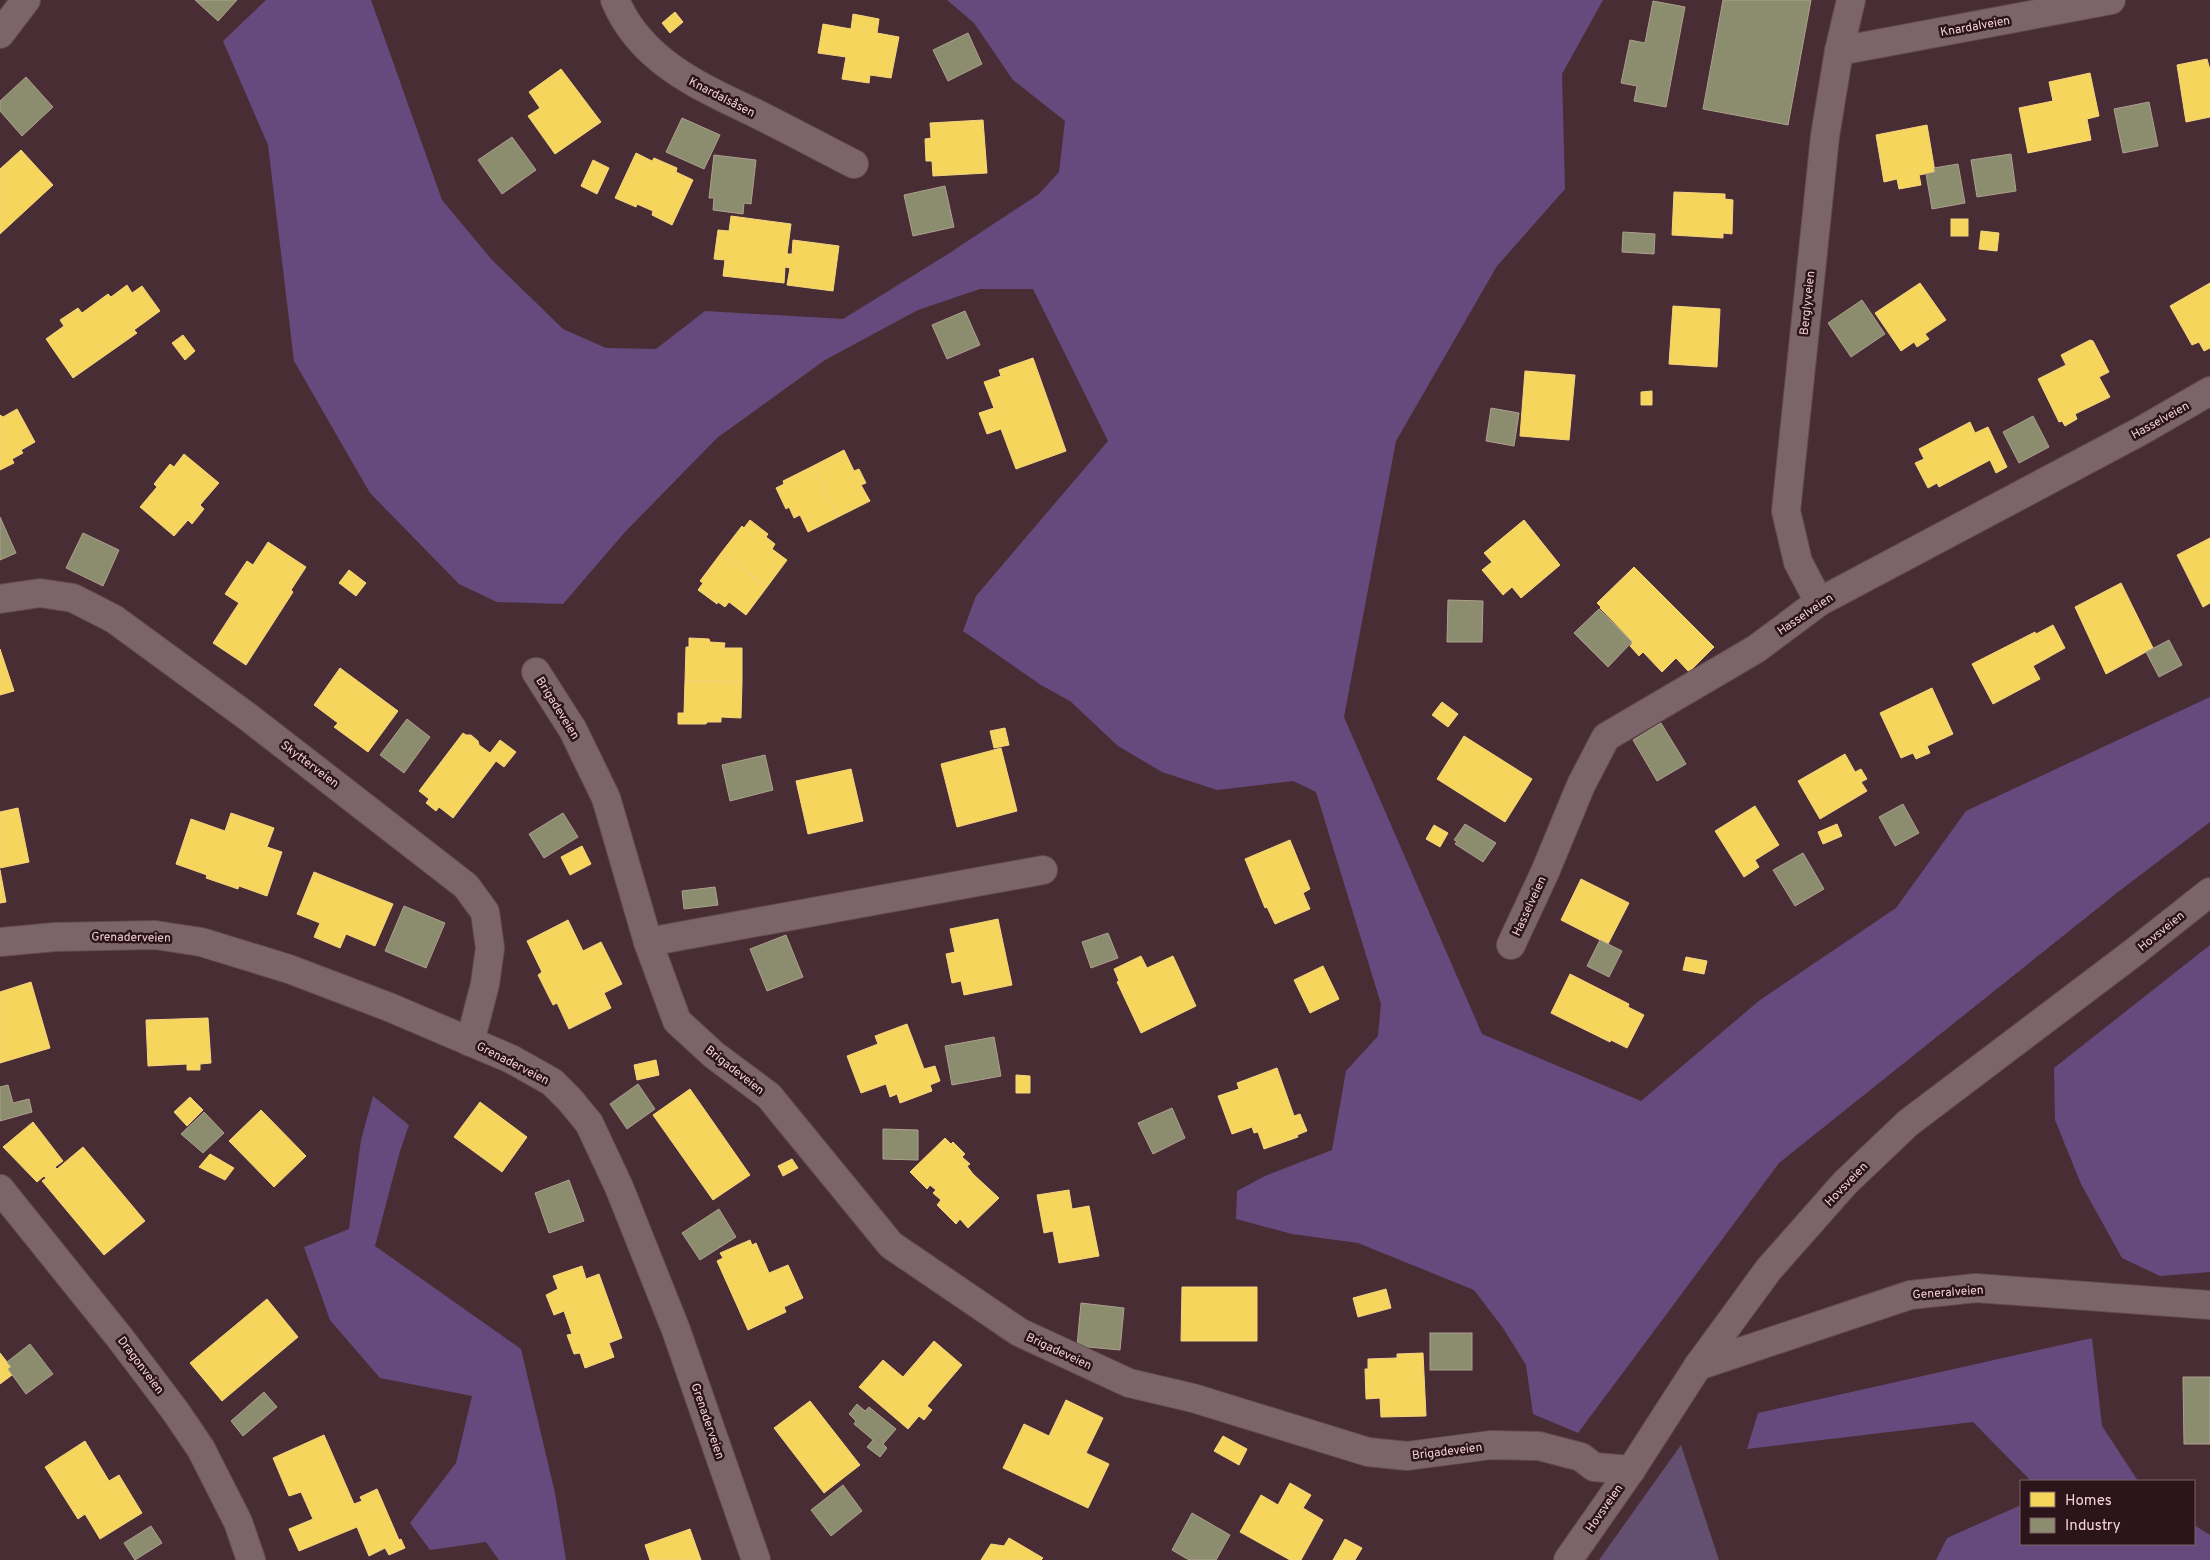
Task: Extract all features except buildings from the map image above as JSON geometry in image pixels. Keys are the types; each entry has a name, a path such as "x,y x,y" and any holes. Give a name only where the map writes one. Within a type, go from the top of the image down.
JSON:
{"street":[{"path":"0,34 26,0"},
{"name":"Knardalsåsen","path":"615,0 622,17 643,44 674,71 708,91 854,164"},
{"name":"Berglyveien","path":"1819,602 1798,562 1786,511 1825,136 1838,51 1850,0"},
{"name":"Knardalveien","path":"1838,51 2111,0"},
{"name":"Hasselveien","path":"1511,945 1545,872 1580,786 1606,737 1756,649 1819,602 2130,436 2210,391"},
{"name":"Skytterveien","path":"0,599 40,593 73,598 114,619 248,717 466,886 485,912 490,948 485,984 470,1042"},
{"name":"Brigadeveien","path":"536,672 573,730 606,798 648,942 677,1021 714,1055 768,1096 891,1245 1019,1332 1129,1383 1193,1398 1368,1452 1408,1456 1491,1445 1539,1446 1581,1457 1594,1467 1631,1470"},
{"path":"648,942 1043,870"},
{"name":"Hovsveien","path":"1568,1560 1631,1470 1698,1366 1769,1269 1845,1183 1908,1123 2133,953 2210,892"},
{"name":"Grenaderveien","path":"0,942 56,936 155,935 201,942 289,969 388,1008 511,1059 552,1082 589,1123 619,1187 676,1330 756,1560"},
{"name":"Dragonveien","path":"0,1189 120,1338 176,1412 201,1449 238,1522 251,1560"},
{"name":"Generalveien","path":"1698,1366 1910,1294 1976,1288 2210,1305"}],"shaded area":[{"path":"266,0 371,0 442,200 492,260 563,329 606,348 656,349 705,311 843,319 948,254 1039,194 1059,172 1065,121 1013,80 974,23 947,0 1603,0 1562,74 1565,189 1497,266 1396,441 1344,717 1482,1034 1641,1101 1760,1000 1896,908 1966,811 2210,697 2210,822 2118,892 1779,1163 1578,1433 1533,1414 1526,1365 1503,1328 1474,1290 1358,1243 1292,1234 1236,1219 1237,1191 1265,1176 1332,1150 1346,1071 1378,1036 1381,1004 1316,792 1293,781 1217,790 1162,772 1118,746 1070,701 1041,685 963,631 976,596 1108,441 1033,289 980,289 918,310 825,360 717,438 625,532 563,604 497,602 459,584 370,493 294,361 268,145 223,41"},
{"path":"2210,945 2210,1272 2160,1276 2122,1258 2081,1184 2055,1120 2054,1068"},
{"path":"373,1096 409,1125 400,1151 375,1246 521,1349 555,1493 566,1560 499,1560 486,1542 430,1550 410,1523 456,1463 472,1396 380,1378 330,1320 304,1247 349,1229 361,1140"},
{"path":"2092,1338 2102,1426 2137,1480 2030,1480 1973,1422 1747,1449 1758,1413"},
{"path":"1681,1445 1719,1560 1599,1560"},
{"path":"2020,1505 2020,1545 2195,1545 2195,1526 2210,1535 2210,1560 1936,1560 1947,1538"}]}
